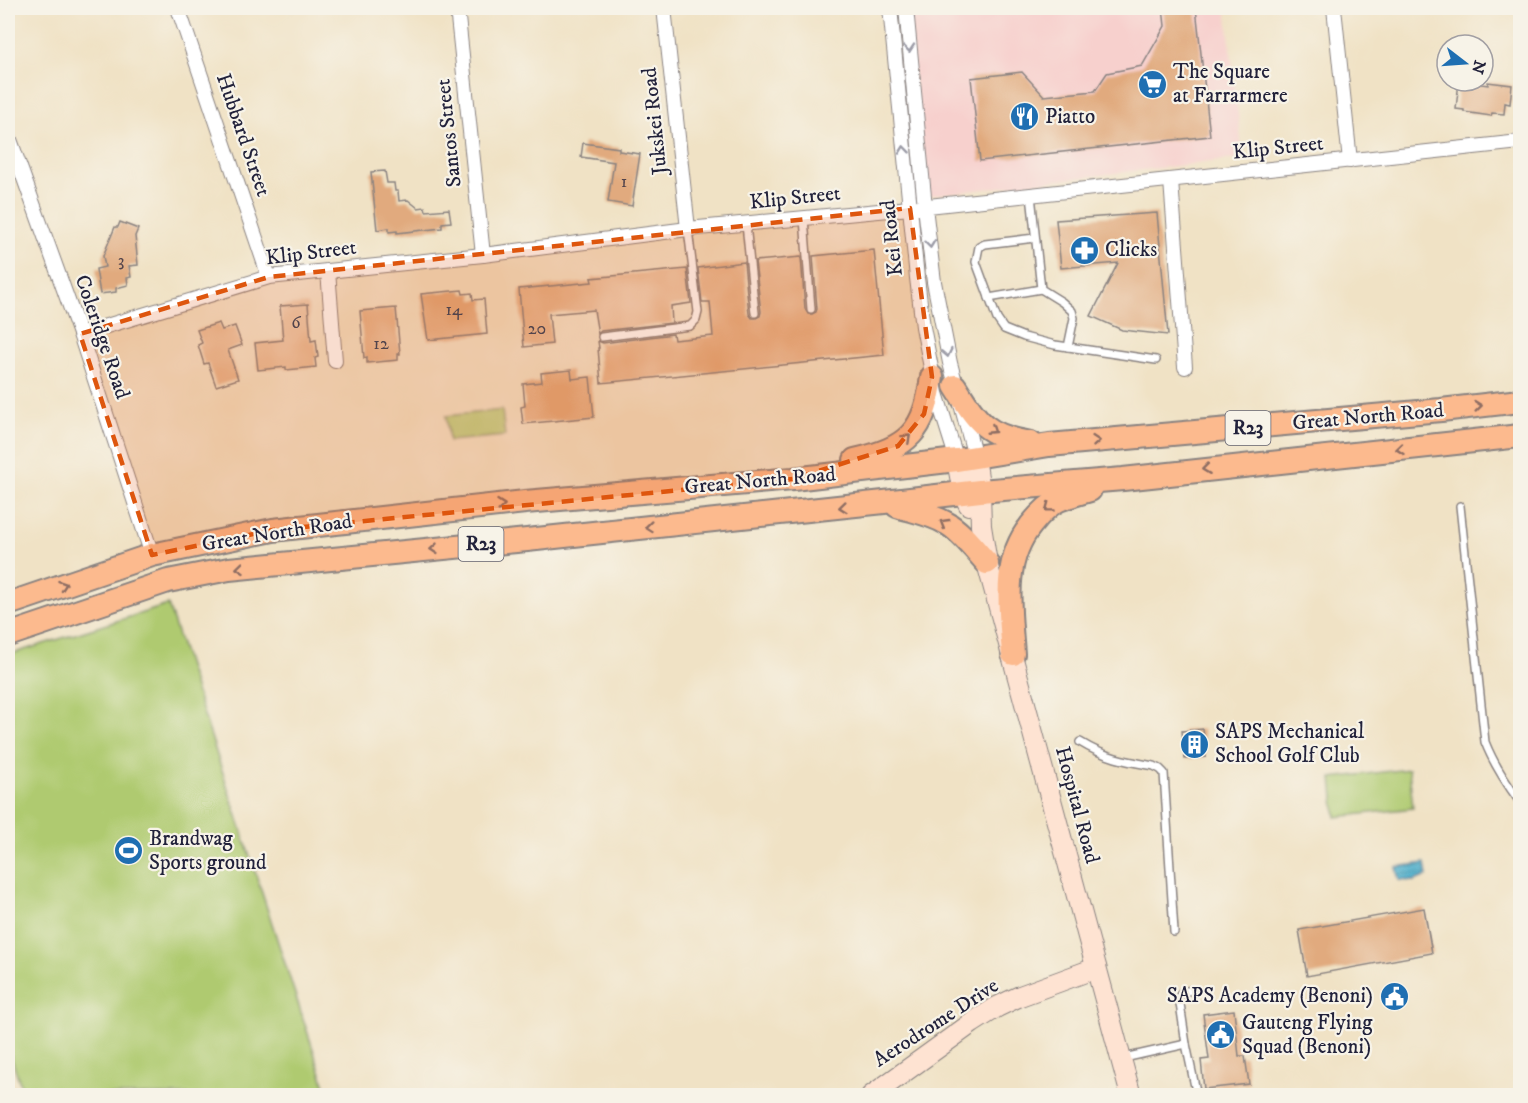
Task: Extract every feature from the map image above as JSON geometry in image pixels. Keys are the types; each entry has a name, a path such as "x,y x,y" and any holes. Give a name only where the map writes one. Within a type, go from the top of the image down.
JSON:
{"main road":[{"path":"794,479 898,446 916,429 924,414 932,377"},
{"path":"955,386 981,423 998,435 1019,441 1049,445"},
{"name":"Great North Road","path":"8,604 153,555 273,530 525,502 794,479 966,458 1049,445 1521,401"},
{"path":"1441,410 1443,445"},
{"name":"Great North Road","path":"8,635 168,582 229,569 527,540 972,492 1123,479 1521,436"},
{"path":"1012,654 1009,578 1015,552 1026,531 1039,515 1058,501 1123,479"},
{"path":"884,502 926,514 948,524 987,563"}],"street":[{"name":"Hubbard Street","path":"178,8 269,277"},
{"name":"Santos Street","path":"457,8 483,255"},
{"name":"Jukskei Road","path":"664,8 688,229"},
{"name":"Kei Road","path":"890,8 922,318 936,393 966,458"},
{"name":"Kei Road","path":"906,8 934,282 955,386 966,458"},
{"path":"1334,8 1350,161"},
{"name":"Coleridge Road","path":"8,134 81,334 153,555"},
{"name":"Klip Street","path":"81,334 269,277 483,255 688,229 925,207 1521,142"},
{"path":"1171,181 1185,367"},
{"path":"328,271 335,360"},
{"name":"Hospital Road","path":"966,458 987,563 1131,1095"},
{"name":"Aerodrome Drive","path":"871,1095 997,1007 1020,996 1096,968"}],"lane":[{"path":"1030,195 1041,289"},
{"path":"804,218 811,309"},
{"path":"746,224 755,313"},
{"path":"602,337 690,326 696,320 698,312 688,229"},
{"path":"1035,238 985,244 979,247 976,262 997,319 1004,329 1024,337 1068,347 1156,360"},
{"path":"989,298 1041,289 1062,302 1072,311 1074,318 1068,347"},
{"path":"1460,506 1485,742 1503,780 1521,802"},
{"path":"1080,742 1096,752 1154,766 1164,773 1174,932"},
{"path":"1193,990 1182,992 1179,997 1197,1095"},
{"path":"1121,1058 1186,1044"}],"highlighted area":[{"path":"910,208 932,377 924,414 898,446 793,479 273,530 152,555 80,334 269,277"}],"shaded area":[{"name":"The Square at Farrarmere","path":"907,8 1226,8 1243,158 926,196"}],"green space":[{"path":"502,410 505,436 449,441 446,416"},
{"name":"Brandwag Sports ground","path":"168,605 328,1095 24,1095 8,1048 8,655"},
{"path":"1409,769 1413,808 1336,817 1332,778"}],"water":[{"path":"1425,863 1427,876 1414,881 1399,880 1396,867"}],"building":[{"name":"The Square at Farrarmere","path":"1163,8 1196,8 1210,136 980,161 971,78 1022,72 1044,96 1095,91 1107,73 1142,66 1165,26"},
{"path":"1495,83 1512,85 1510,104 1505,103 1504,114 1492,113 1491,116 1456,109 1458,93 1495,93"},
{"path":"583,143 619,148 619,151 640,154 632,206 608,202 614,162 581,157"},
{"path":"385,171 387,183 394,183 395,191 398,191 399,201 408,200 418,208 425,207 426,211 449,209 451,222 442,223 442,228 397,233 397,231 389,232 389,228 377,230 371,172"},
{"path":"1157,213 1168,335 1122,330 1091,316 1118,263 1061,268 1056,220"},
{"path":"120,222 138,229 135,236 138,265 129,266 131,277 127,278 128,285 116,288 116,292 100,294 96,269 105,267 103,256 115,227 118,227"},
{"path":"874,250 884,355 601,383 598,341 603,343 673,334 674,340 713,336 710,302 702,302 698,268 744,262 749,314 752,318 756,318 761,312 755,261 801,257 805,309 808,314 812,314 817,309 813,256"},
{"path":"687,269 691,303 671,306 672,323 601,331 598,334 594,310 549,314 552,344 524,347 519,289 592,282 591,278"},
{"path":"462,290 463,294 472,293 473,300 484,299 487,334 428,340 421,294"},
{"path":"308,304 311,341 316,340 318,357 315,358 316,367 258,370 255,343 283,340 280,306"},
{"path":"396,308 400,354 398,354 398,360 367,363 367,357 364,358 360,311"},
{"path":"219,323 222,330 235,326 242,345 228,350 238,379 216,386 208,363 204,364 198,345 202,343 197,330"},
{"path":"571,370 572,379 590,377 594,417 523,424 521,407 525,406 523,384 542,382 541,373"},
{"name":"SAPS Mechanical School Golf Club","path":"1203,729 1206,757 1185,759 1182,731"},
{"path":"1424,908 1432,953 1307,976 1299,930"},
{"name":"Gauteng Flying Squad (Benoni)","path":"1234,1010 1239,1056 1245,1056 1249,1084 1204,1089 1201,1060 1209,1059 1203,1014"}],"place":[{"name":"The Square at Farrarmere","path":"1152,84"},
{"name":"Piatto","path":"1024,117"},
{"name":"Clicks","path":"1084,250"},
{"name":"SAPS Mechanical School Golf Club","path":"1194,744"},
{"name":"Brandwag Sports ground","path":"128,851"},
{"name":"SAPS Academy (Benoni)","path":"1394,996"},
{"name":"Gauteng Flying Squad (Benoni)","path":"1221,1035"}]}
